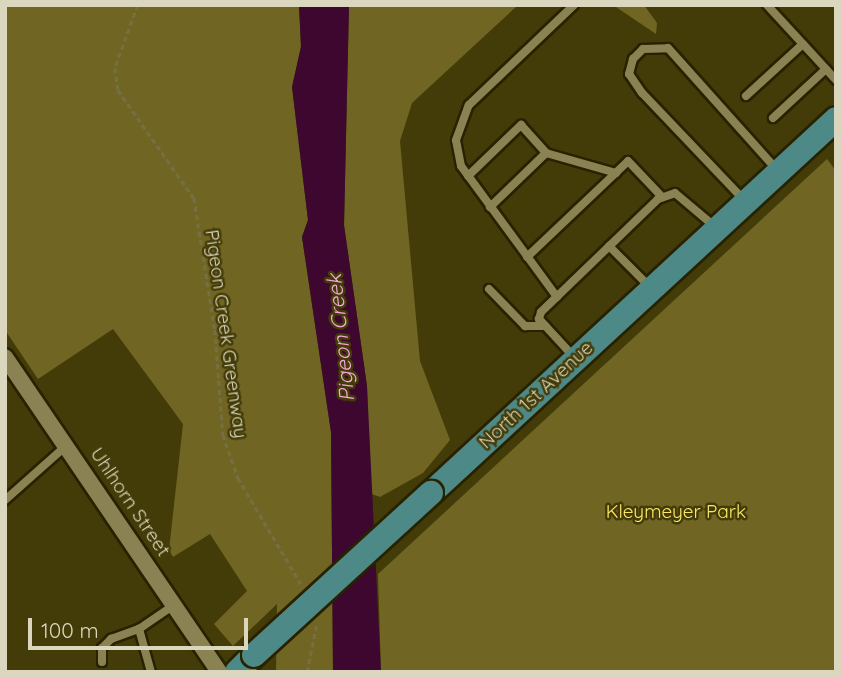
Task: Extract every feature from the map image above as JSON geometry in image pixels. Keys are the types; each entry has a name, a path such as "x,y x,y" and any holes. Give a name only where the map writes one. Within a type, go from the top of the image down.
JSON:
{"main road":[{"name":"North 1st Avenue","path":"245,663 716,228 829,129"}],"street":[{"name":"Uhlhorn Street","path":"5,357 219,672"}],"lane":[{"path":"557,297 468,176 456,140 463,113 574,5"},
{"path":"767,5 836,80"},
{"path":"746,96 803,44"},
{"path":"746,202 629,74 643,49 668,48 778,172"},
{"path":"773,118 826,69"},
{"path":"468,176 521,125 546,153 616,173"},
{"path":"490,206 546,153"},
{"path":"527,257 628,161 662,197"},
{"path":"576,359 545,326 541,312 609,246 662,197 675,193 716,228"},
{"path":"609,246 652,288"},
{"path":"489,289 525,326 545,326"},
{"path":"5,500 66,445"},
{"path":"102,662 102,648 111,639 139,629 174,605"},
{"path":"139,629 151,672"}],"path":[{"name":"Pigeon Creek Greenway","path":"138,5 115,68 118,90 194,198 215,330 223,435 238,478 278,535 305,594"},
{"path":"307,672 318,632 314,620"}],"green space":[{"path":"5,5 299,5 301,46 292,87 308,220 302,237 331,432 333,672 276,672 277,604 233,646 214,624 247,591 210,534 173,557 169,550 183,424 113,329 38,379 5,330"},
{"path":"349,5 518,5 412,103 400,141 420,361 450,440 423,473 380,497 369,493 367,386 344,225"},
{"path":"613,5 644,5 657,23 656,34"},
{"name":"Kleymeyer Park","path":"827,159 836,171 836,672 381,672 378,574"}],"water":[{"name":"Pigeon Creek","path":"299,5 349,5 344,225 367,386 381,672 333,672 331,432 302,237 308,220 292,87 301,47"}]}
